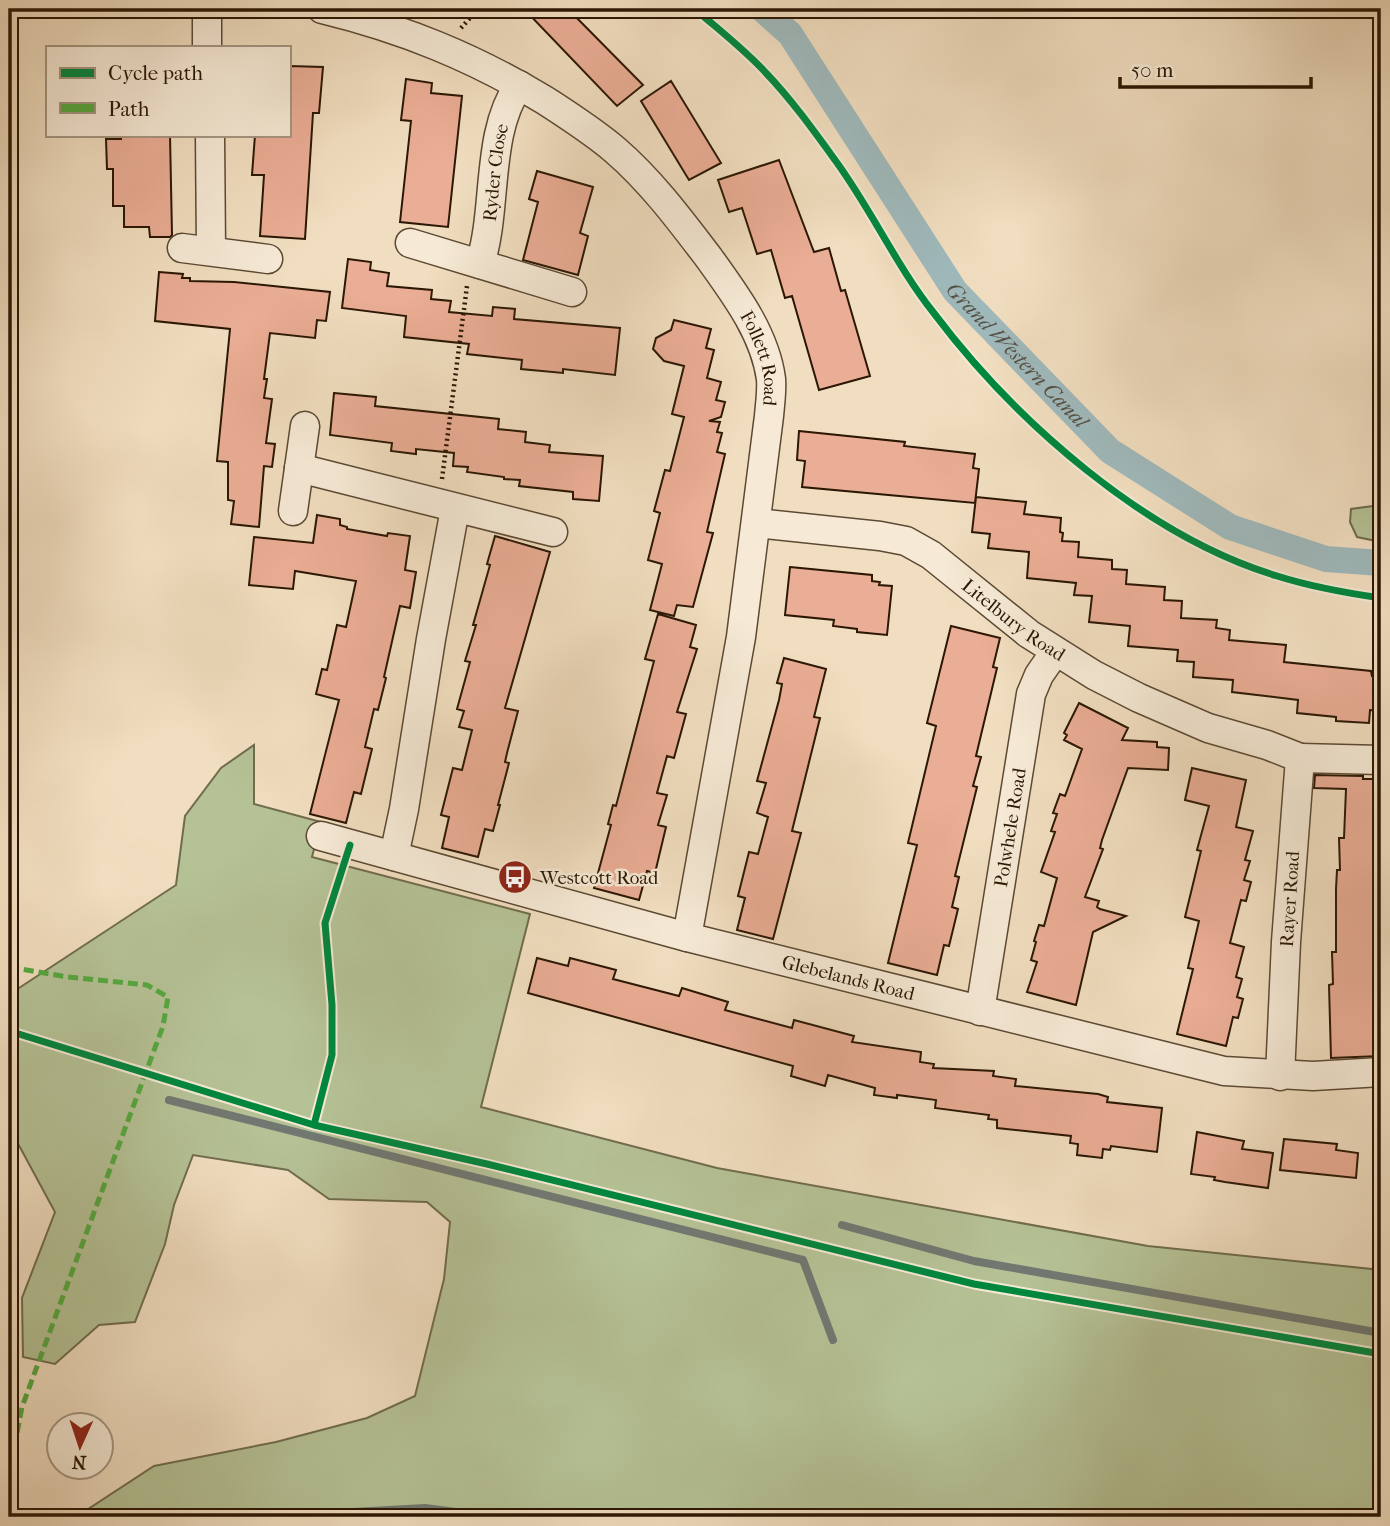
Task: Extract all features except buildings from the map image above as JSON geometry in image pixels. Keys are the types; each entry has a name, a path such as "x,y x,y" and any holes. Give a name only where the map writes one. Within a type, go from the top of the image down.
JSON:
{"street":[{"path":"207,9 208,46"},
{"name":"Follett Road","path":"322,9 366,20 445,47 519,85 614,149 684,225 752,323 765,354 771,380 741,637 687,937"},
{"name":"Ryder Close","path":"475,263 486,243 498,138 505,110 519,85"},
{"path":"210,136 211,251"},
{"path":"411,243 572,292"},
{"path":"181,248 268,258"},
{"path":"293,512 305,426"},
{"path":"299,468 553,532"},
{"path":"394,856 429,651 447,507"},
{"name":"Litelbury Road","path":"756,523 906,541 931,555 1029,634 1094,675 1208,728 1267,745 1300,758"},
{"name":"Polwhele Road","path":"980,1011 1031,694 1039,675 1055,652"},
{"path":"1300,758 1381,760"},
{"name":"Rayer Road","path":"1280,1076 1286,942 1300,758"},
{"name":"Glebelands Road","path":"321,836 687,937 1224,1071 1280,1076 1381,1072"}],"path":[{"path":"447,507 475,263"}],"green space":[{"path":"1381,505 1381,542 1357,537 1350,522 1351,509"},
{"path":"254,745 254,804 321,822 312,857 530,914 481,1107 717,1168 1148,1246 1381,1270 1381,1517 76,1517 154,1466 276,1442 367,1418 415,1396 444,1279 450,1222 427,1202 329,1199 288,1170 193,1155 174,1205 165,1244 135,1322 99,1325 55,1364 23,1357 22,1298 55,1212 9,1127 9,985 19,988 176,885 185,816 221,768"}],"waterway":[{"name":"Grand Western Canal","path":"762,9 790,34 955,291 1110,451 1230,527 1326,559 1381,563"},
{"path":"169,1100 803,1260 833,1340"},
{"path":"842,1225 974,1261 1381,1333"},
{"path":"263,1517 425,1508 494,1517"}],"marked path":[{"path":"9,967 68,977 147,985 168,997 163,1026 22,1407 9,1475"}],"cycle path":[{"path":"695,9 749,56 793,104 848,179 920,294 966,353 1003,394 1086,470 1132,504 1179,533 1228,558 1303,583 1381,598"},
{"path":"314,1125 332,1055 332,1005 325,923 350,845"},
{"path":"9,1031 314,1125 487,1164 974,1284 1381,1354"}],"place":[{"name":"Westcott Road","path":"515,877"}]}
